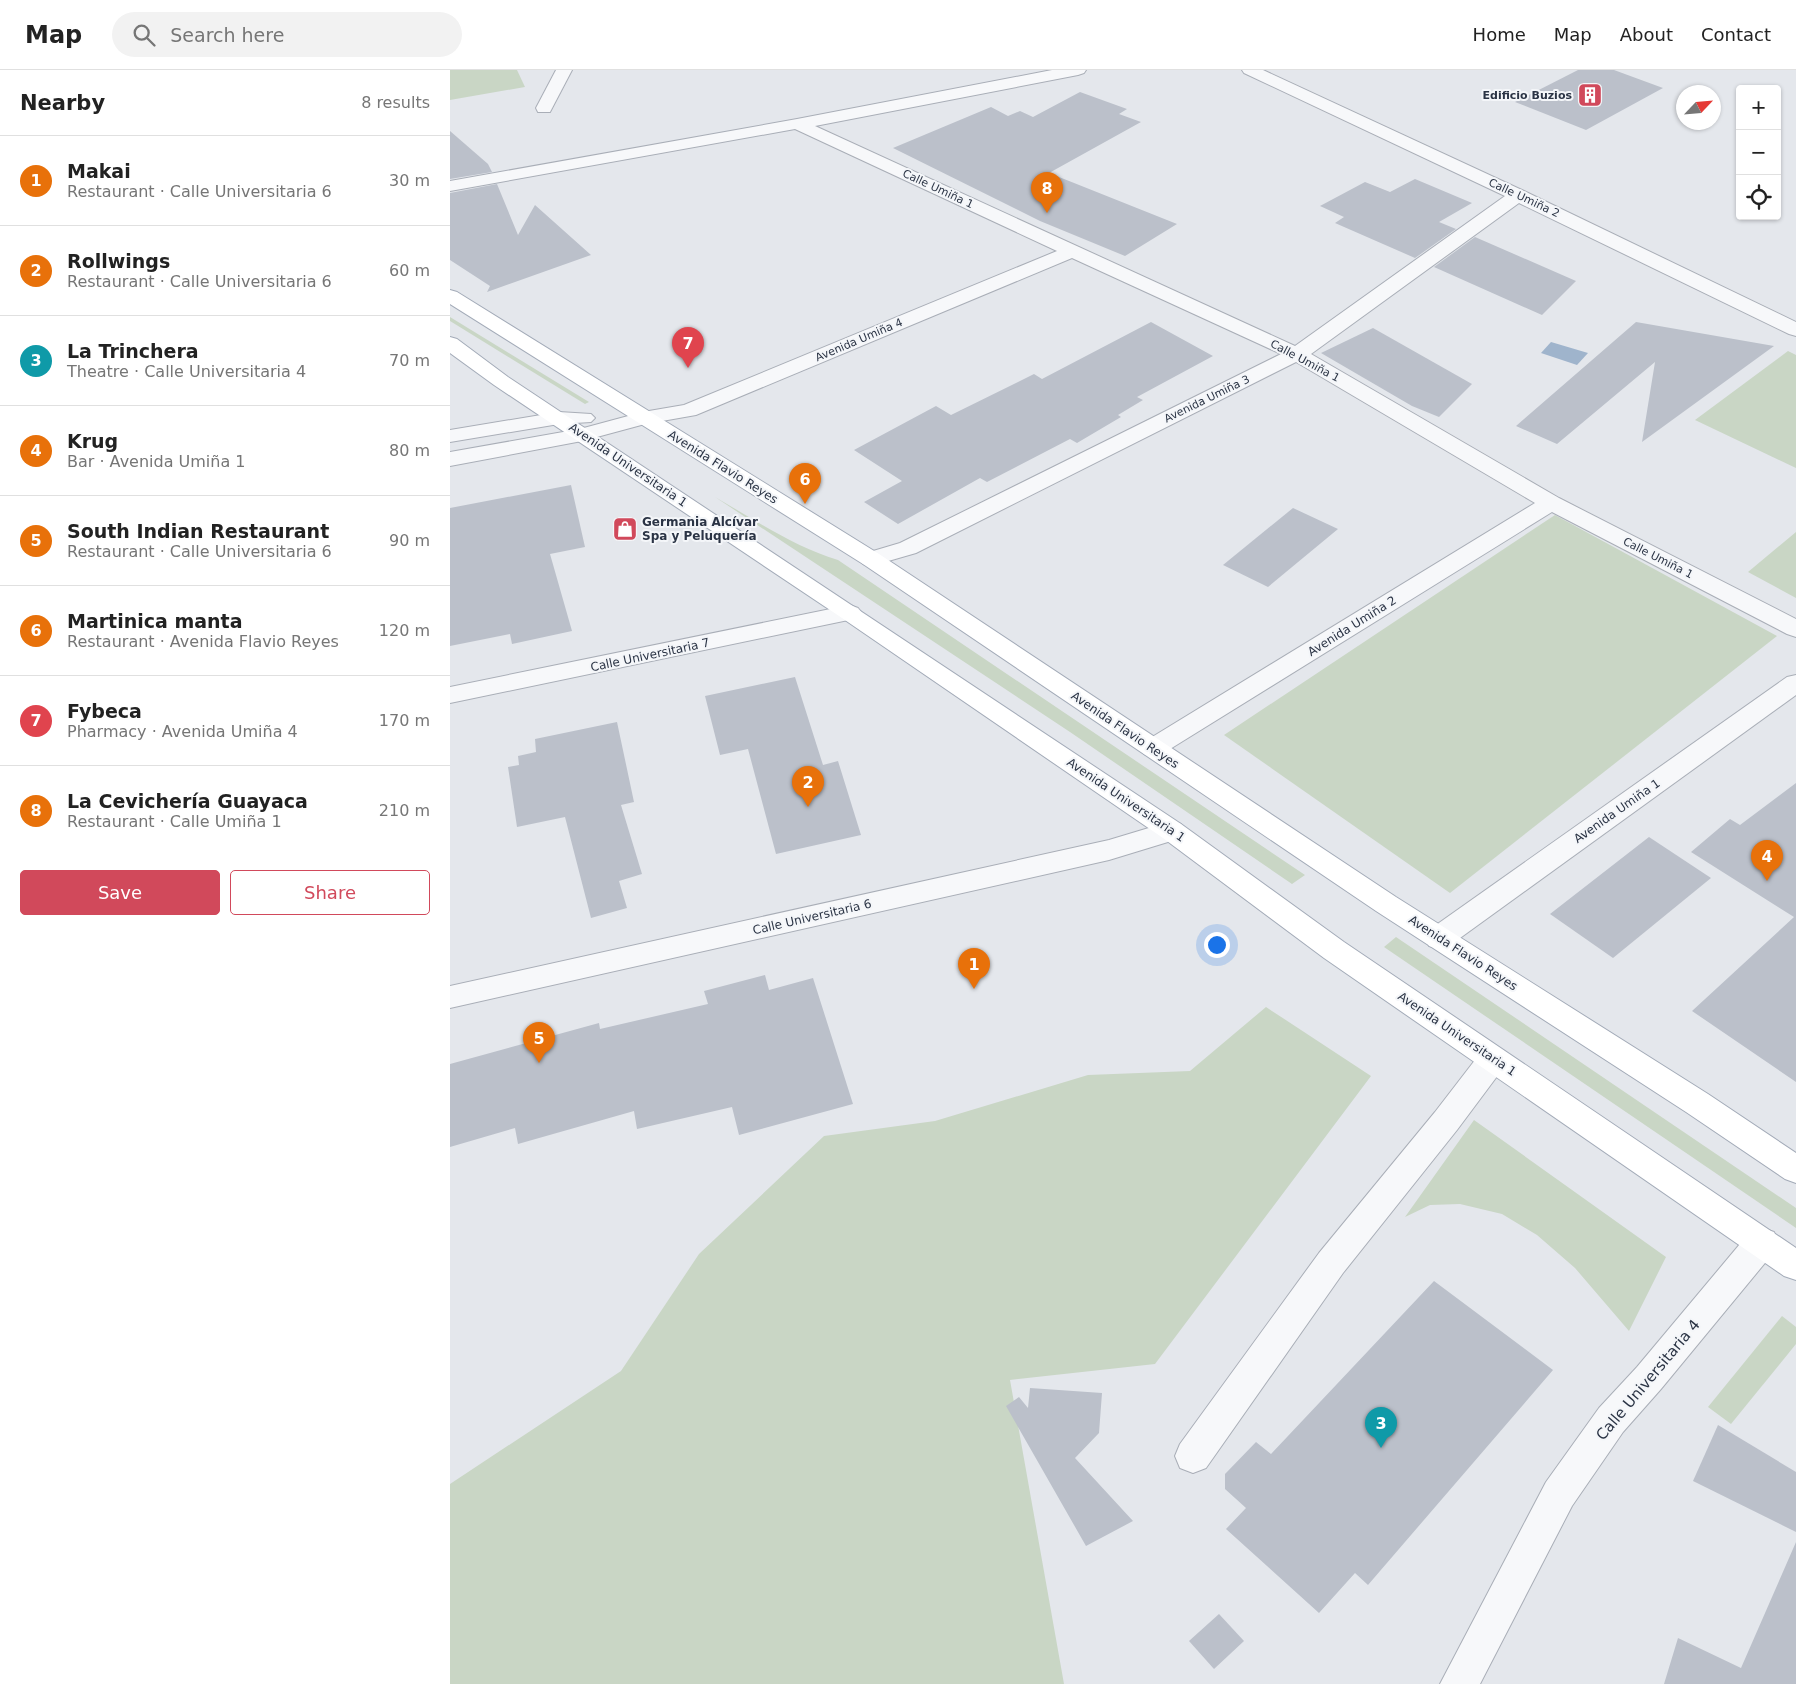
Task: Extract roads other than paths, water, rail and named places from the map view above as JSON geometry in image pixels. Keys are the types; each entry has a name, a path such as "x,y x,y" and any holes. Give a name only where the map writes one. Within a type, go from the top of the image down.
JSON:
{"main road":[{"name":"Avenida Flavio Reyes","path":"450,296 570,370 643,418 871,558 1152,748 1439,938 1697,1102 1796,1170"},
{"name":"Avenida Universitaria 1","path":"450,343 501,381 850,613 1172,831 1334,950 1796,1266"}],"street":[{"path":"544,108 564,70"},
{"path":"450,186 797,124 1078,70"},
{"name":"Calle Umiña 2","path":"1250,70 1518,195 1796,330"},
{"name":"Calle Umiña 1","path":"797,124 1296,354 1551,503 1796,629"},
{"name":"Avenida Umiña 3","path":"871,558 908,548 1296,354 1518,195"},
{"name":"Avenida Umiña 4","path":"643,418 689,411 1072,251"},
{"path":"450,436 559,418 643,418"},
{"path":"450,460 582,435 643,418"},
{"name":"Avenida Umiña 2","path":"1152,748 1551,503"},
{"name":"Calle Universitaria 7","path":"450,694 850,613"},
{"name":"Avenida Umiña 1","path":"1439,938 1796,683"},
{"name":"Calle Universitaria 6","path":"450,997 1109,850 1172,831"},
{"path":"1193,1456 1331,1263 1446,1121 1493,1059"},
{"name":"Calle Universitaria 4","path":"1459,1684 1559,1494 1611,1420 1649,1378 1762,1242"}],"water":[{"path":"1551,342 1588,353 1577,365 1541,353"}],"place":[{"name":"Edificio Buzios","path":"1590,95"},
{"name":"La Cevichería Guayaca","path":"1047,213"},
{"name":"Fybeca","path":"688,368"},
{"name":"Martinica manta","path":"805,504"},
{"name":"Germania Alcívar Spa y Peluquería","path":"625,529"},
{"name":"Rollwings","path":"808,807"},
{"name":"Krug","path":"1767,881"},
{"name":"Makai","path":"974,989"},
{"name":"South Indian Restaurant","path":"539,1063"},
{"name":"La Trinchera","path":"1381,1448"}]}
